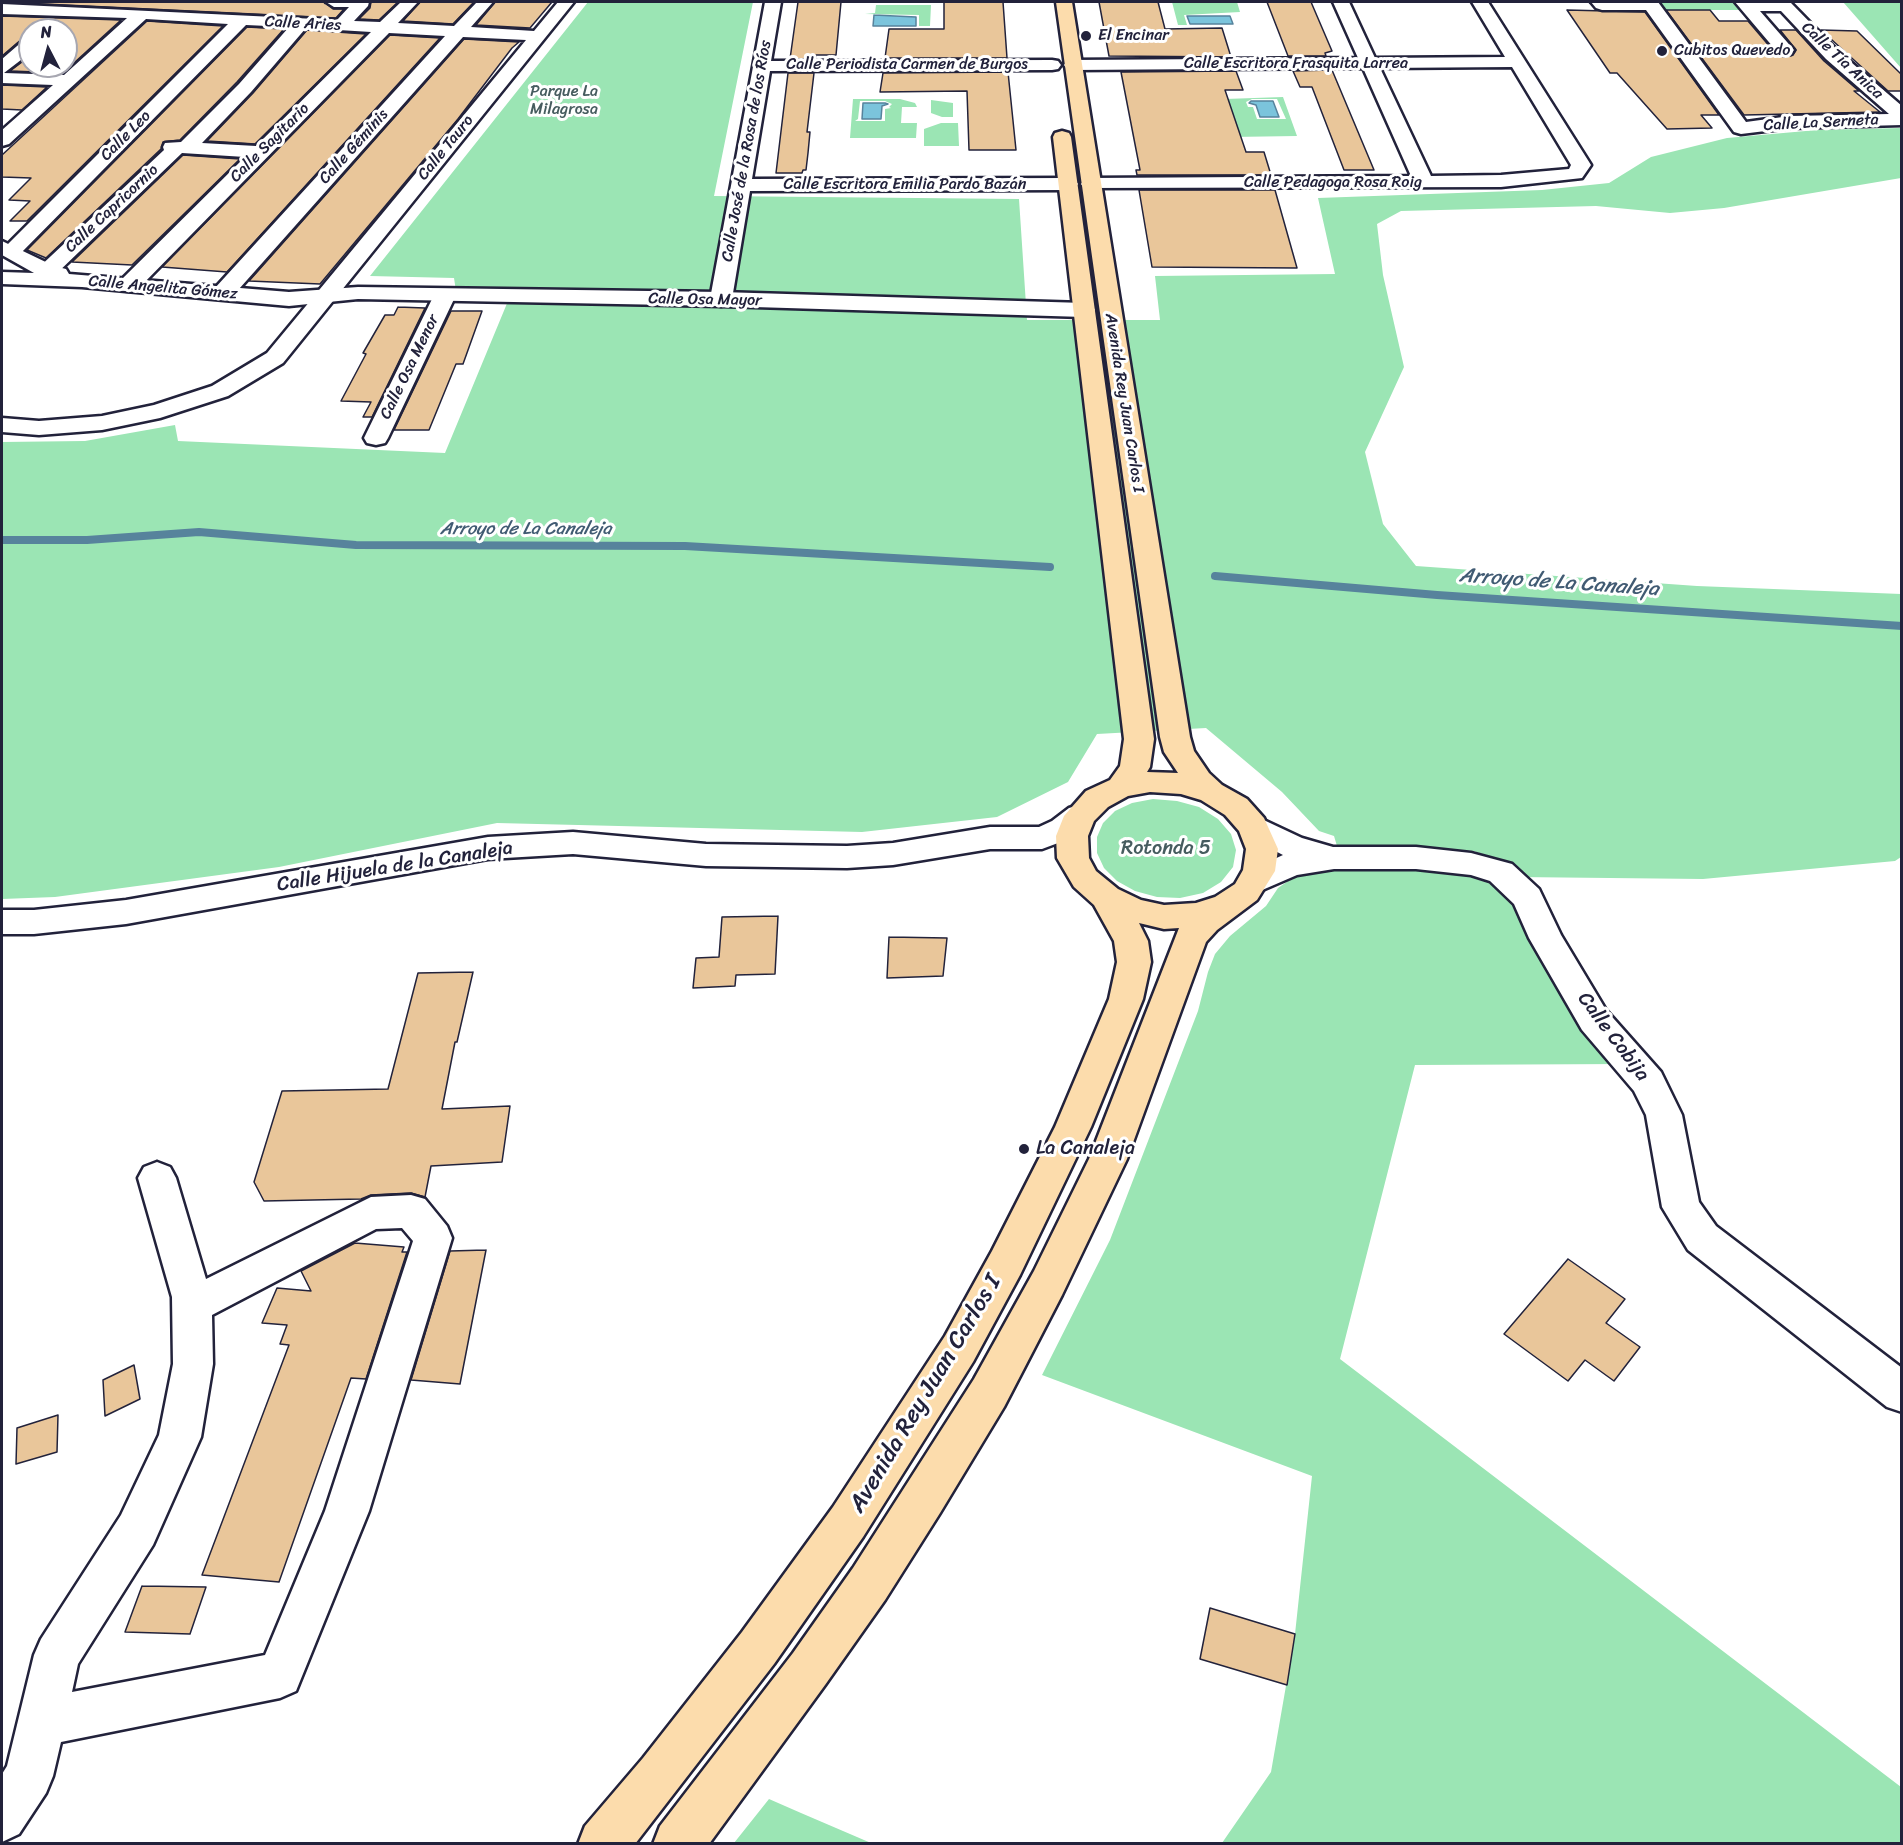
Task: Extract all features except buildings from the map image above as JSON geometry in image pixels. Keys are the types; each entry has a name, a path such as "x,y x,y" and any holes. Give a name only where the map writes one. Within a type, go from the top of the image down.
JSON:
{"main road":[{"name":"Avenida Rey Juan Carlos I","path":"1064,2 1175,737 1179,752 1188,768 1211,792 1236,807 1253,826 1262,849 1259,871 1239,894 1196,915 1164,917 1133,910 1106,897 1085,879 1074,858"},
{"path":"1050,43 1055,86"},
{"name":"Avenida Rey Juan Carlos I","path":"1059,119 1139,739 1135,766 1121,788"},
{"name":"Avenida Rey Juan Carlos I","path":"1080,816 1096,799 1121,788 1150,782 1181,784 1211,792"},
{"path":"1074,858 1072,836 1080,816"},
{"path":"678,1844 809,1669 869,1584 989,1393 1048,1282 1108,1159 1191,937 1205,921 1239,894"},
{"name":"Avenida Rey Juan Carlos I","path":"603,1844 660,1775 758,1648 848,1522 958,1349 1006,1263 1073,1127 1105,1055 1131,984 1134,962 1131,941 1106,897"}],"street":[{"path":"2,140 68,80 148,14 171,2"},
{"name":"Calle Leo","path":"6,249 120,144 251,2"},
{"path":"334,2 362,3 340,26"},
{"name":"Calle Sagitario","path":"129,285 410,2"},
{"name":"Calle Géminis","path":"223,293 485,2"},
{"name":"Calle Tauro","path":"2,425 39,428 102,423 160,411 220,391 275,358 566,2"},
{"name":"Calle José de la Rosa de los Ríos","path":"721,299 773,2"},
{"path":"1341,2 1424,182"},
{"path":"1480,2 1518,62"},
{"path":"1599,2 1602,5 1651,3"},
{"name":"Calle La Serneta","path":"1651,3 1741,128 1790,122 1902,118"},
{"path":"1744,4 1785,50"},
{"name":"Calle Tía Anica","path":"1744,4 1785,6 1832,55 1902,118"},
{"path":"61,18 76,6"},
{"name":"Calle Aries","path":"2,9 76,6 148,14 537,36"},
{"name":"Calle Capricornio","path":"46,271 245,88 302,24"},
{"path":"11,39 18,40"},
{"path":"2,68 18,53"},
{"name":"Calle Escritora Frasquita Larrea","path":"1073,65 1518,62"},
{"name":"Calle Pedagoga Rosa Roig","path":"1091,184 1501,181 1575,174 1581,165 1518,62"},
{"name":"Calle Periodista Carmen de Burgos","path":"762,66 1052,65"},
{"path":"2,78 68,80"},
{"path":"2,114 29,115"},
{"path":"120,144 261,152"},
{"name":"Calle Escritora Emilia Pardo Bazán","path":"741,185 1068,184"},
{"path":"6,249 46,271 82,281"},
{"name":"Calle Angelita Gómez","path":"2,278 82,281 289,298 325,295"},
{"name":"Calle Osa Mayor","path":"325,295 358,292 721,299 1084,310"},
{"name":"Calle Osa Menor","path":"376,438 445,295"},
{"name":"Calle Hijuela de la Canaleja","path":"2,921 34,922 126,912 488,848 573,843 706,855 847,857 894,854 990,838 1042,838 1063,829 1080,816"},
{"name":"Calle Cobija","path":"1253,826 1291,846 1334,858"},
{"path":"1042,838 1074,858"},
{"name":"Calle Cobija","path":"1239,894 1291,864 1334,858 1416,858 1471,864 1501,873 1527,897 1546,938 1594,1020 1648,1082 1664,1115 1681,1207 1702,1238 1902,1393"},
{"path":"2,1817 29,1776 57,1655 137,1530 180,1437 192,1364 192,1297 157,1178"},
{"path":"41,1722 280,1675 347,1511 433,1238 411,1211 371,1213 192,1306"}],"green space":[{"name":"Parque La Milagrosa","path":"588,2 753,2 714,196 1019,199 1027,320 1160,320 1155,276 1335,274 1318,198 1542,190 1609,183 1651,157 1727,138 1817,130 1901,128 1901,178 1724,208 1670,213 1596,206 1401,211 1377,224 1383,275 1404,367 1365,452 1383,524 1416,566 1697,586 1901,594 1901,857 1895,861 1703,879 1517,877 1505,863 1474,851 1337,846 1334,836 1319,831 1282,792 1206,728 1097,734 1068,782 997,817 862,832 497,823 279,867 55,897 2,899 2,442 85,441 175,425 178,441 445,453 508,301 456,291 454,278 370,276"},
{"path":"1172,2 1237,2 1240,12 1184,15 1187,25 1178,25"},
{"path":"1659,2 1734,2 1741,10 1665,10"},
{"path":"1843,2 1901,2 1901,68"},
{"path":"876,5 931,5 930,26 919,26 919,15 865,14 875,13"},
{"path":"1283,97 1297,136 1231,137 1225,99","holes":["1252,99 1277,99 1286,119 1257,119 1253,107 1248,107 1246,102"]},
{"path":"853,99 900,99 915,103 917,107 902,107 901,123 917,123 916,138 850,138","holes":["860,101 885,101 892,104 889,107 891,108 885,109 885,121 855,121 858,119"]},
{"path":"931,100 953,103 953,117 942,117 931,113"},
{"path":"941,123 958,123 959,146 924,146 924,129"},
{"name":"Rotonda 5","path":"1153,799 1177,801 1199,807 1218,819 1231,834 1236,850 1233,867 1221,882 1203,893 1180,898 1157,897 1135,891 1117,881 1104,868 1097,853 1097,837 1103,823 1115,811 1132,803"},
{"path":"1322,870 1464,871 1481,875 1513,895 1625,1064 1415,1065 1340,1359 1901,1787 1901,1843 1222,1843 1271,1772 1295,1634 1312,1476 1042,1375 1110,1240 1198,1011 1215,954 1230,936 1266,906 1278,888 1307,872"},
{"path":"769,1799 801,1813 871,1843 734,1843"}],"water":[{"path":"874,15 916,17 916,26 873,26"},
{"path":"1187,16 1230,16 1233,24 1190,24"},
{"path":"1251,101 1273,101 1279,117 1260,117 1256,105 1249,103"},
{"path":"863,103 888,104 882,106 881,119 862,119"}],"waterway":[{"name":"Arroyo de La Canaleja","path":"2,540 87,540 199,532 356,545 685,546 1050,567"},
{"name":"Arroyo de La Canaleja","path":"1215,576 1437,595 1902,626"}],"place":[{"name":"El Encinar","path":"1086,36"},
{"name":"Cubitos Quevedo","path":"1662,51"},
{"name":"La Canaleja","path":"1024,1149"}]}
